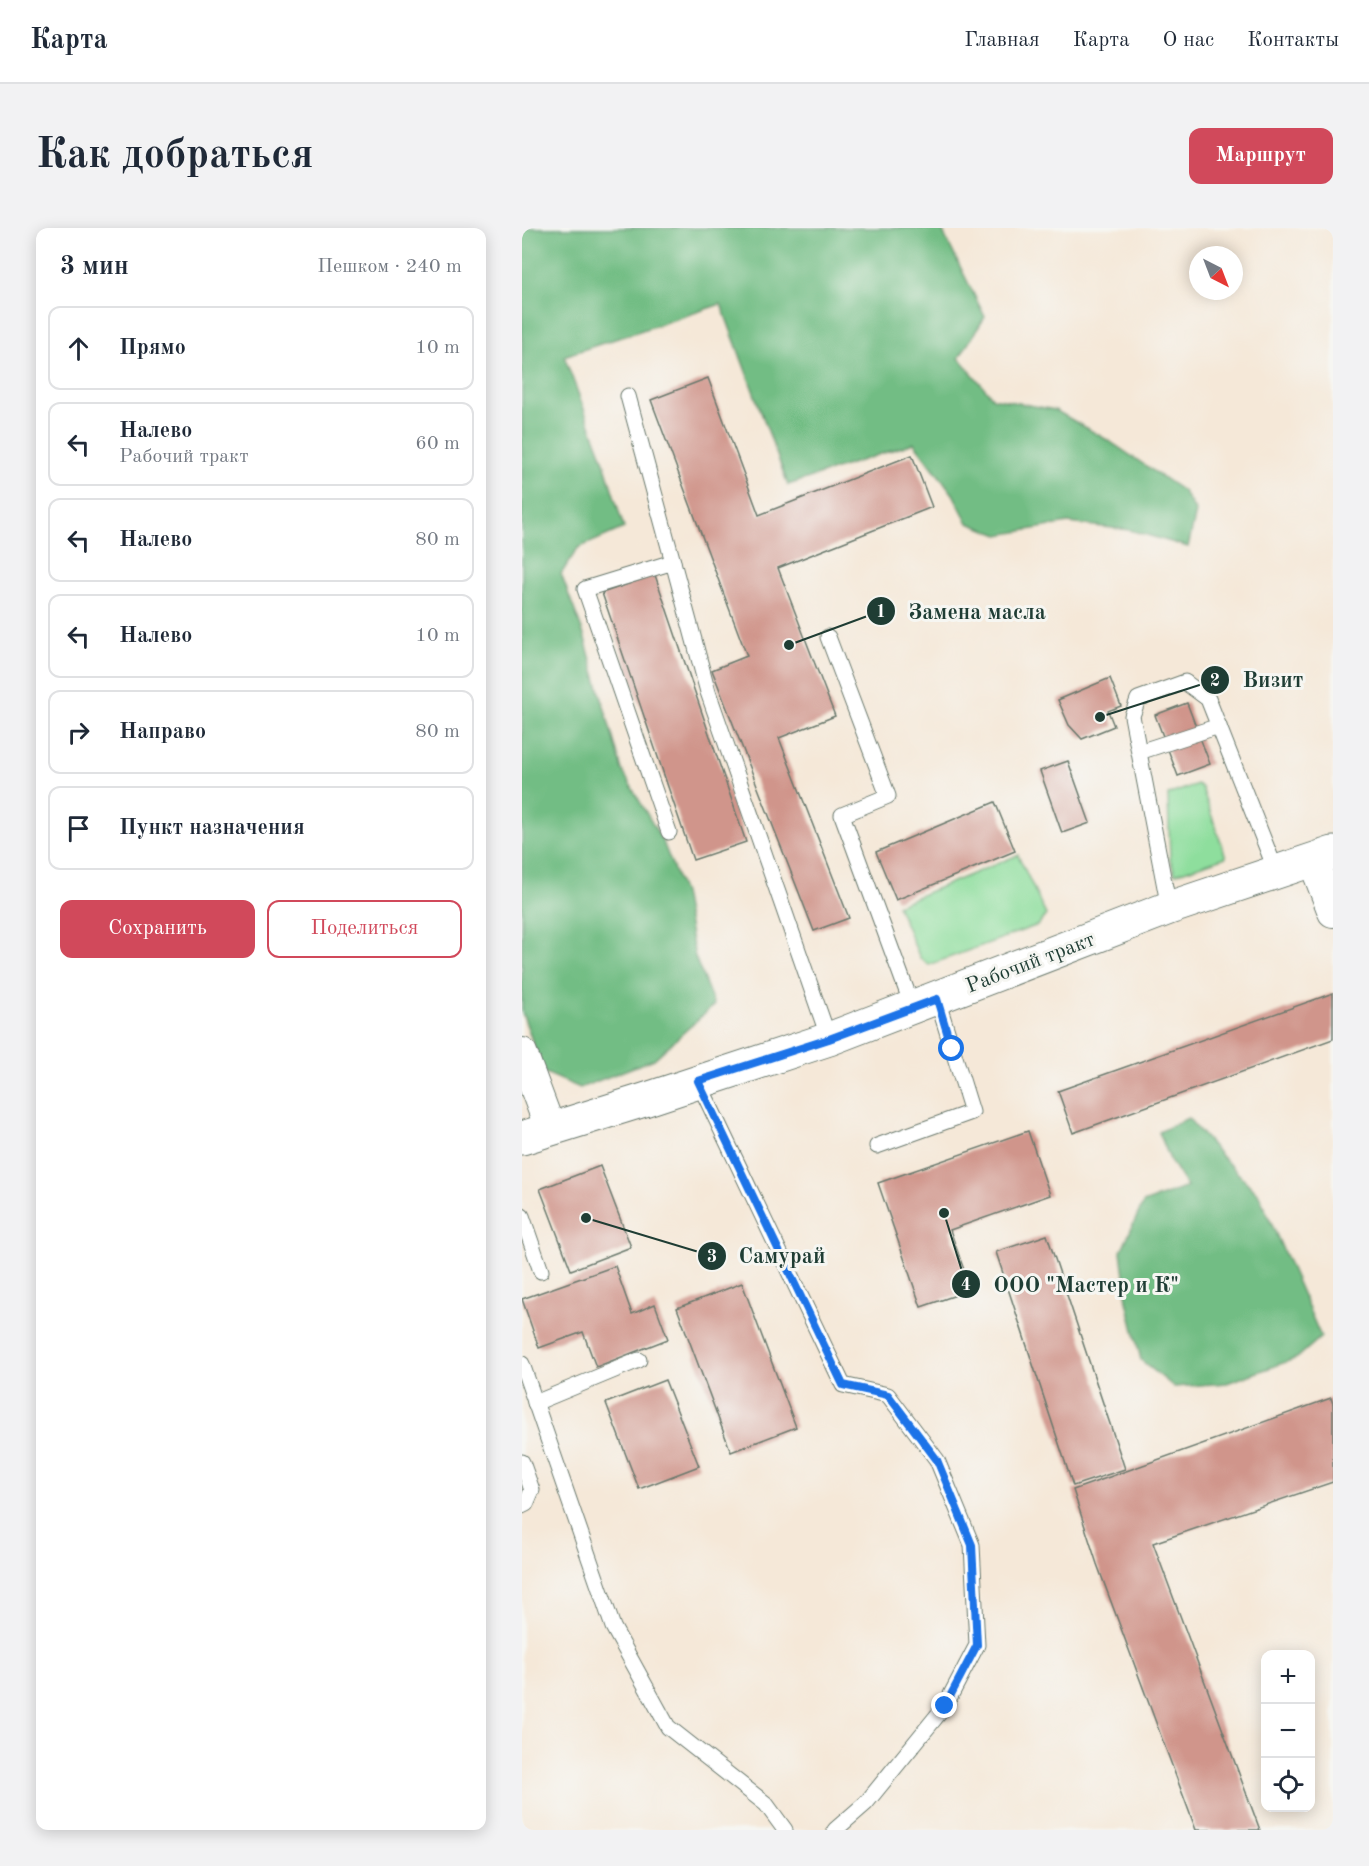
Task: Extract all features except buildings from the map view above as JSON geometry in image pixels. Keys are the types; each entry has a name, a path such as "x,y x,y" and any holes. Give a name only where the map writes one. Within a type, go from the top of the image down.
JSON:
{"street":[{"name":"Рабочий тракт","path":"536,1133 829,1039 925,1004 1169,908 1323,857"},
{"path":"1323,857 1333,912"},
{"path":"522,1053 536,1133"}],"lane":[{"path":"628,396 708,692 829,1039"},
{"path":"669,832 585,589 673,562"},
{"path":"828,637 888,796 842,815 972,1112 877,1146"},
{"path":"1169,908 1132,716 1138,699 1185,682 1208,699 1276,871"},
{"path":"1139,752 1219,726"},
{"path":"698,1081 843,1385 888,1395 937,1460 972,1545 977,1645 945,1706 866,1803 835,1830"},
{"path":"522,1216 541,1271"},
{"path":"535,1403 639,1360"},
{"path":"522,1364 614,1627 668,1727 766,1804 785,1830"},
{"path":"522,1462 532,1490 526,1504 522,1506"}],"green space":[{"path":"522,228 941,228 985,317 959,358 993,398 1055,410 1109,441 1183,491 1196,512 1188,547 1130,530 1068,523 999,535 968,523 953,494 914,443 788,485 721,304 564,356 603,459 624,528 578,548 561,574 584,635 622,770 663,842 683,893 695,957 714,1005 654,1059 580,1088 543,1072 522,1012"},
{"path":"1197,784 1202,788 1226,857 1175,874 1170,859 1168,795"},
{"path":"1018,855 1046,915 1038,925 929,965 920,958 897,905"},
{"path":"1188,1118 1259,1195 1321,1337 1297,1358 1227,1383 1174,1387 1141,1360 1127,1301 1121,1251 1143,1203 1187,1187 1171,1162 1159,1132"}],"place":[{"name":"Замена масла","path":"789,645"},
{"name":"Визит","path":"1100,717"},
{"name":"ООО \"Мастер и К\"","path":"944,1213"},
{"name":"Самурай","path":"586,1218"}],"route":[{"path":"945,1706 977,1645 972,1545 937,1460 888,1395 843,1385 698,1081 829,1039 937,999 952,1049"}]}
